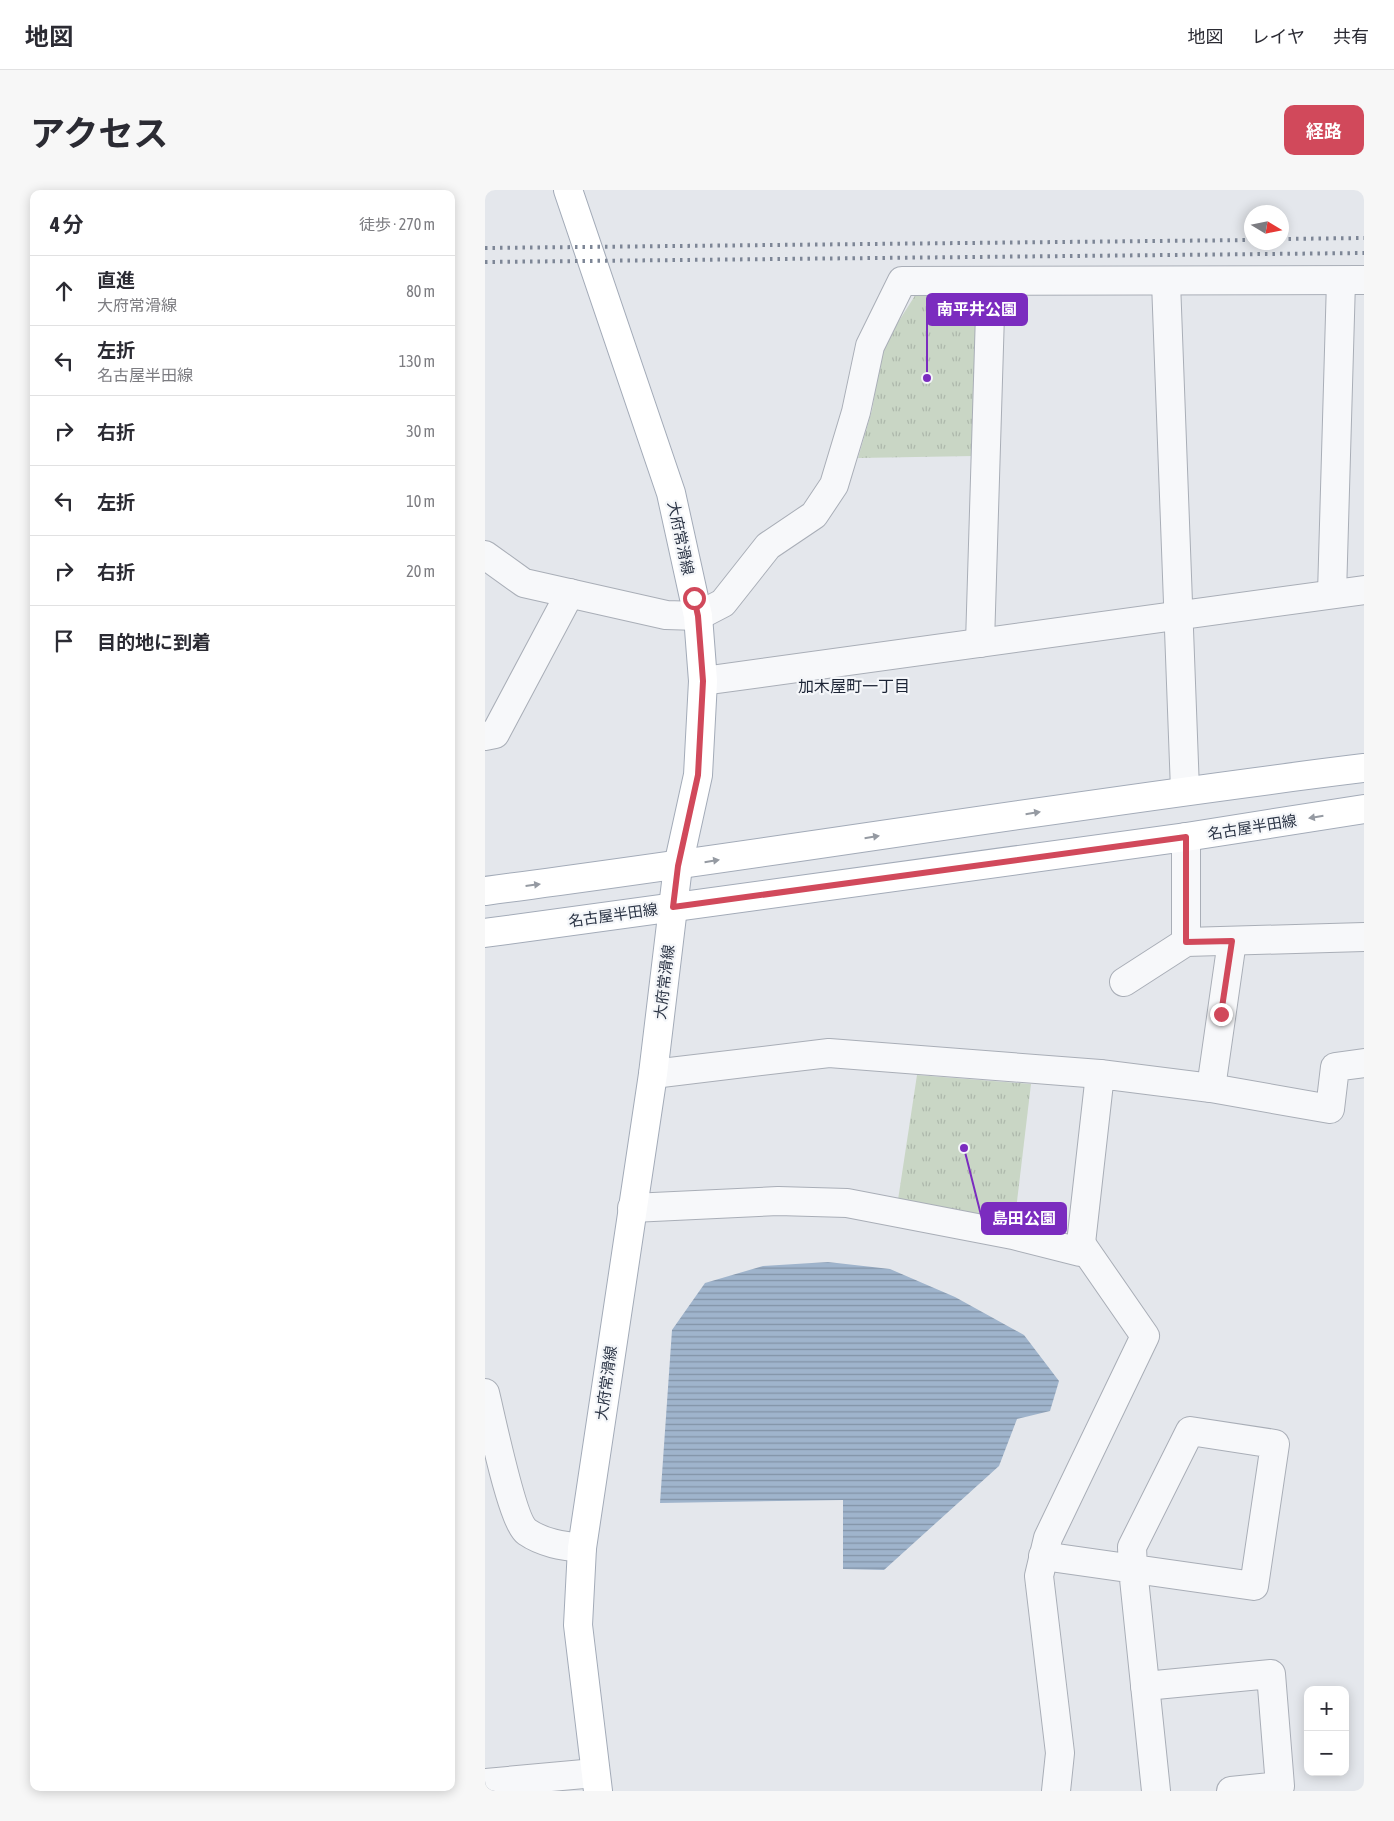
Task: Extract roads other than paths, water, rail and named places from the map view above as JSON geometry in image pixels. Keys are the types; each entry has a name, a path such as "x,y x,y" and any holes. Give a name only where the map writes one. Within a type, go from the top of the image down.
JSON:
{"main road":[{"name":"大府常滑線","path":"568,190 671,493 698,616 703,681 698,775 678,866 653,1074 582,1548 578,1625 597,1782"},
{"path":"485,892 678,866 1185,790 1364,768"},
{"name":"名古屋半田線","path":"485,933 1186,837 1364,810"}],"street":[{"path":"485,555 524,583 666,615 698,616 723,604 768,546 814,515 834,485 856,412 870,346 902,281 1353,281 1332,594"},
{"path":"980,643 991,281"},
{"path":"1166,282 1185,790"},
{"path":"703,681 1364,590"},
{"path":"485,736 495,734 571,593"},
{"path":"1186,837 1186,942"},
{"path":"1124,982 1186,942 1364,937"},
{"path":"1211,1088 1232,941"},
{"path":"653,1074 829,1053 1100,1074 1211,1088 1330,1109 1335,1067 1364,1063"},
{"path":"632,1208 778,1201 847,1203 1013,1235 1080,1252 1100,1074"},
{"path":"1056,1791 1060,1753 1039,1576 1048,1538 1145,1336 1082,1245"},
{"path":"485,1393 515,1512 525,1531 553,1545 582,1548"},
{"path":"1043,1556 1133,1569 1254,1586 1275,1444 1190,1431 1132,1547 1133,1569 1156,1791"},
{"path":"1145,1686 1271,1674 1280,1786 1231,1791"},
{"path":"485,1783 597,1782"}],"water":[{"path":"828,1262 890,1269 955,1297 1024,1335 1059,1381 1050,1411 1017,1419 999,1466 884,1570 843,1569 843,1500 660,1503 672,1330 705,1283 763,1266"}],"railway":[{"path":"1289,239 1364,238"},
{"path":"485,248 1244,240"},
{"path":"485,262 1364,253"}],"place":[{"name":"南平井公園","path":"927,378"},
{"name":"島田公園","path":"964,1148"}],"district":[{"name":"加木屋町一丁目","path":"854,686"}]}
